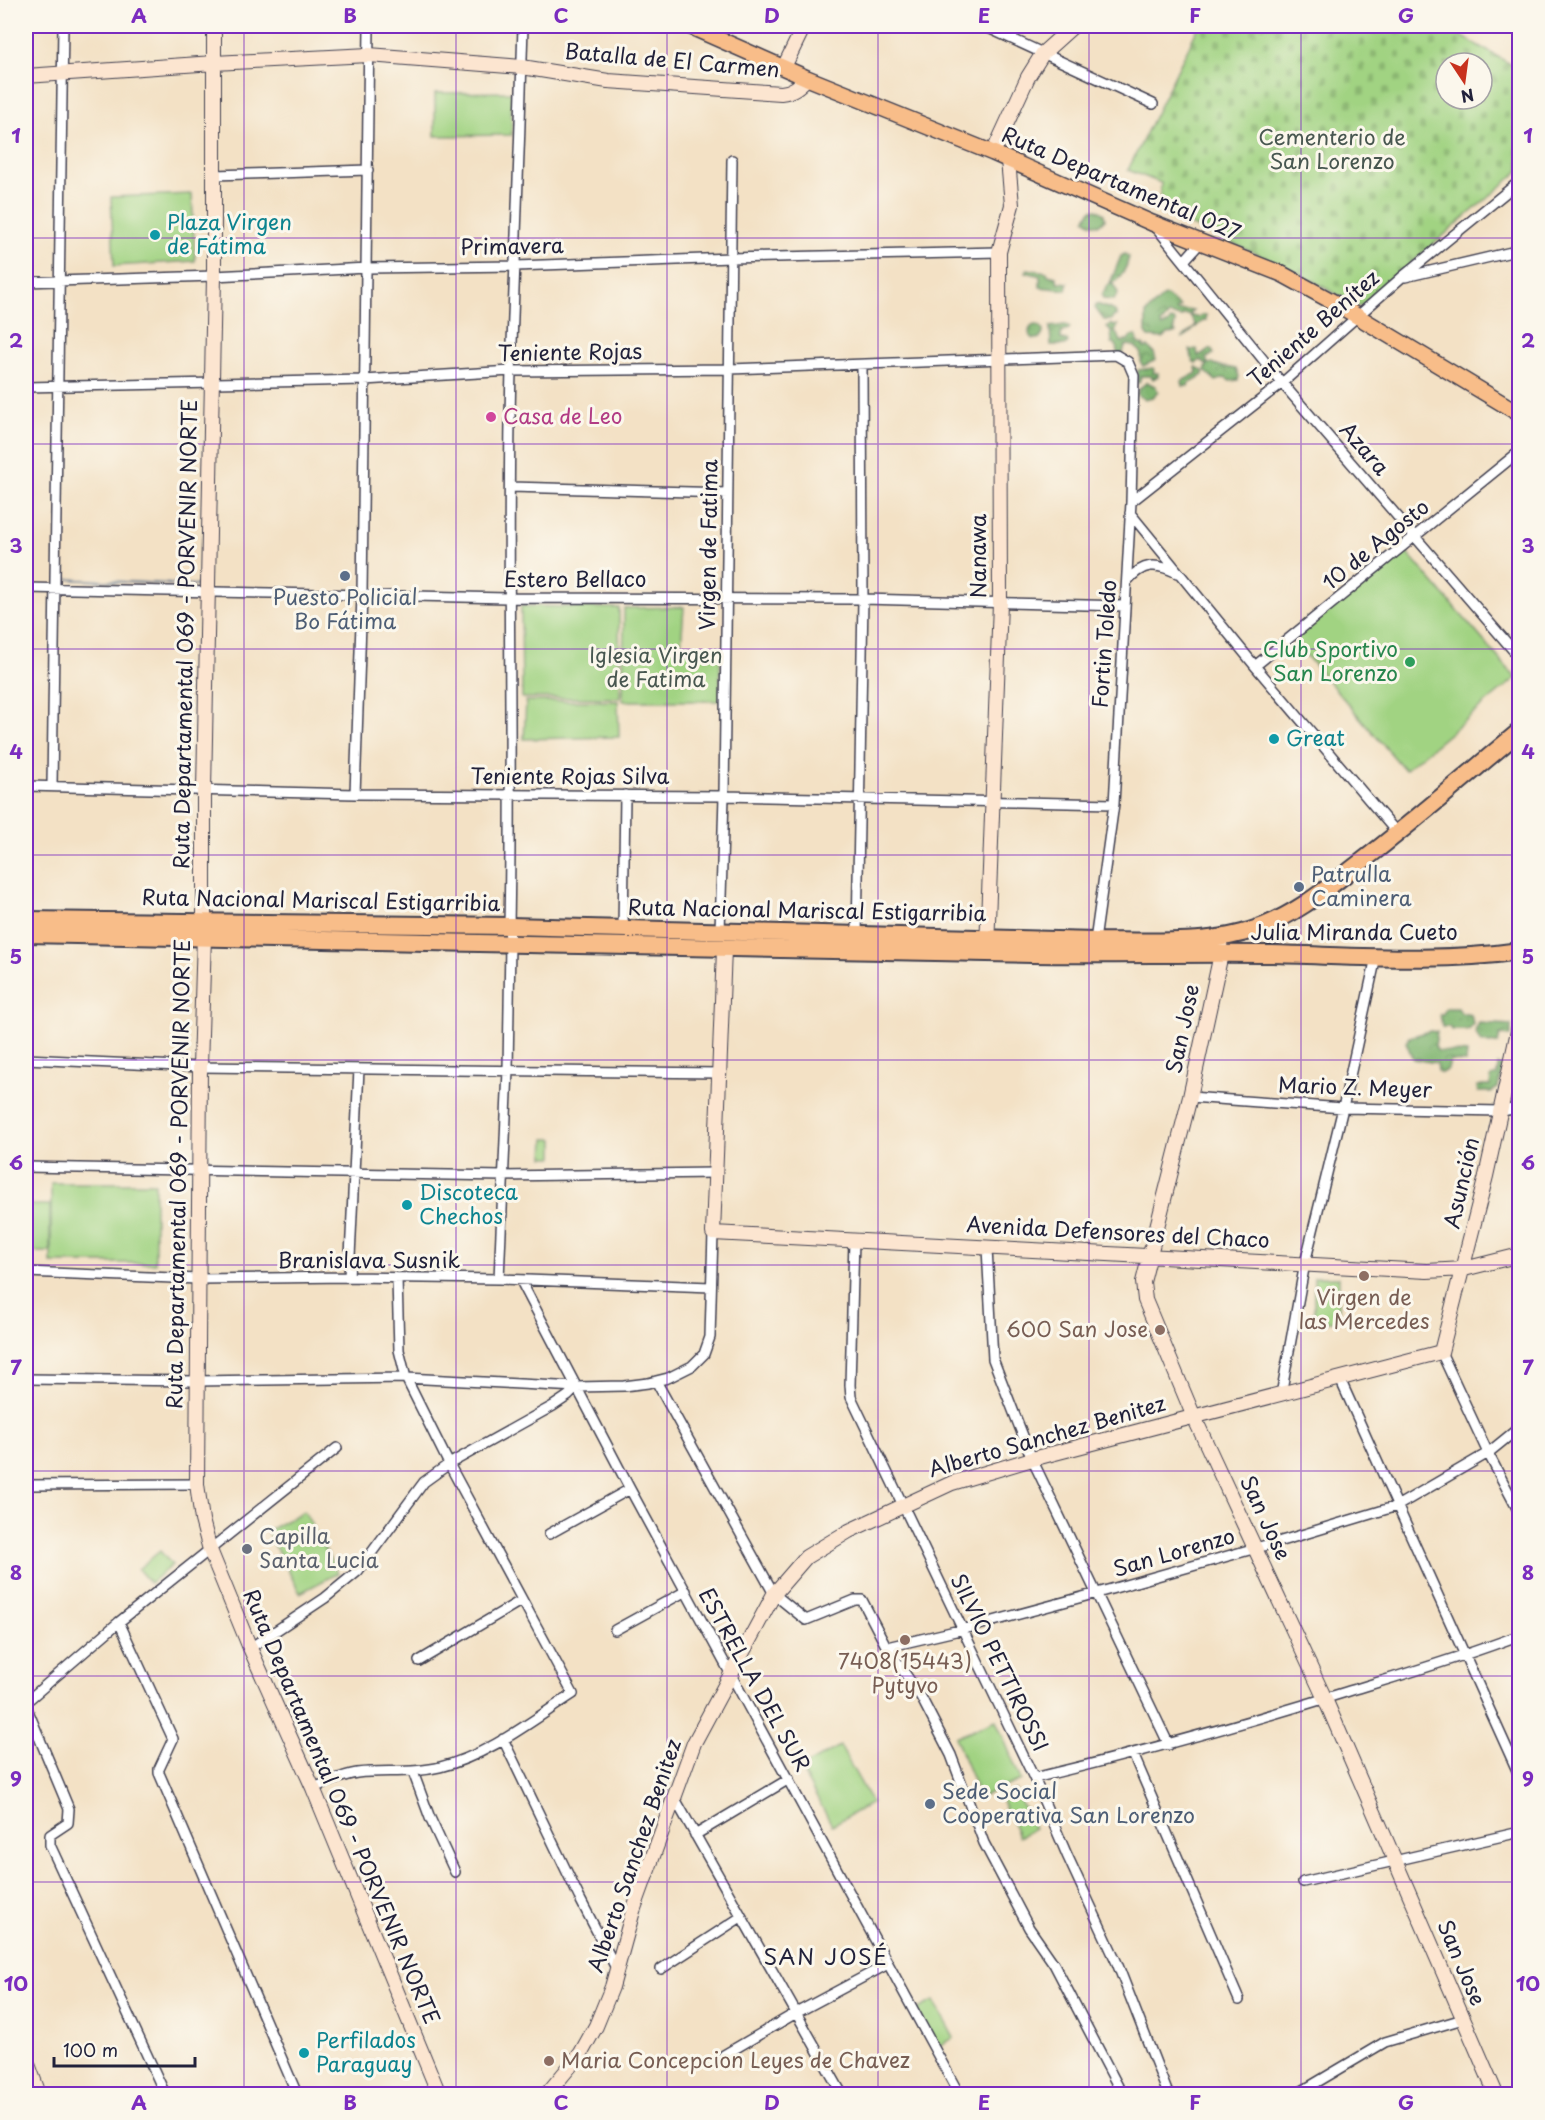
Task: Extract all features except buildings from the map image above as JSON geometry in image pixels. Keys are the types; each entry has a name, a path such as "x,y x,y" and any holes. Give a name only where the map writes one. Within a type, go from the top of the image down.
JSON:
{"highway":[{"name":"Ruta Nacional Mariscal Estigarribia","path":"27,920 203,929 509,935 724,949 1220,946 1291,912 1332,885 1398,834 1520,731"},
{"path":"1258,928 1267,954"},
{"name":"Ruta Nacional Mariscal Estigarribia","path":"509,935 623,929 857,935 987,946 1095,941 1160,941 1220,946"},
{"name":"Julia Miranda Cueto","path":"1220,946 1267,954 1376,957 1487,956 1520,951"}],"main road":[{"name":"Ruta Departamental 027","path":"689,26 807,78 993,153 1152,223 1282,274 1520,414"}],"street":[{"path":"52,786 53,588 63,26"},
{"name":"Ruta Departamental 069 - PORVENIR NORTE","path":"214,26 213,276 200,1067 196,1484 210,1550 250,1648 313,1788 439,2094"},
{"path":"356,794 362,595 369,26"},
{"path":"499,1279 508,1070 512,794 508,598 511,371 523,26"},
{"path":"784,68 804,26"},
{"path":"984,26 1153,104"},
{"path":"993,153 1028,77 1043,53 1073,26"},
{"name":"Batalla de El Carmen","path":"26,76 369,55 522,68 608,81 782,93 797,88 807,78"},
{"name":"Virgen de Fatima","path":"720,932 724,796 732,160"},
{"name":"Nanawa","path":"987,946 1000,603 999,252 1012,205 1008,160"},
{"path":"214,175 368,170"},
{"name":"Teniente Benítez","path":"1131,502 1282,383 1401,278 1520,181"},
{"name":"Azara","path":"1152,223 1282,383 1520,658"},
{"path":"1184,261 1200,242"},
{"path":"1401,278 1520,250"},
{"name":"Primavera","path":"26,282 367,268 999,252"},
{"name":"Teniente Rojas","path":"26,387 364,380 511,371 730,369 1116,355"},
{"name":"Fortin Toledo","path":"1095,941 1114,804 1131,502 1134,376 1128,362 1116,355"},
{"path":"857,935 863,599 862,365"},
{"name":"10 de Agosto","path":"1255,666 1520,451"},
{"path":"511,487 727,493"},
{"path":"1130,513 1255,666 1398,834"},
{"path":"1126,581 1143,567 1167,567 1180,575"},
{"name":"Estero Bellaco","path":"26,588 508,598 863,599 1124,606"},
{"name":"Teniente Rojas Silva","path":"26,786 356,794 724,796 1114,804"},
{"path":"623,929 624,795"},
{"name":"San Jose","path":"1220,946 1190,1097 1143,1282 1145,1300 1194,1417 1325,1699 1496,2094"},
{"path":"26,1379 406,1378 577,1387 624,1386 657,1381 692,1366 704,1354 711,1337 724,949"},
{"name":"Julia Miranda Cueto","path":"1487,956 1520,960"},
{"path":"1281,1395 1305,1263 1343,1108 1376,957"},
{"name":"Asunción","path":"1441,1352 1464,1269 1520,1022"},
{"path":"26,1059 200,1067 720,1073"},
{"path":"350,1277 358,1069"},
{"name":"Mario Z. Meyer","path":"1190,1097 1343,1108 1501,1111 1520,1108"},
{"path":"26,1167 502,1176 715,1173"},
{"name":"Avenida Defensores del Chaco","path":"713,1233 1427,1271 1464,1269 1520,1255"},
{"name":"SILVIO PETTIROSSI","path":"854,1240 849,1385 851,1397 1034,1778 1117,1963 1168,2094"},
{"path":"987,1248 993,1359 1032,1459 1169,1745"},
{"name":"Branislava Susnik","path":"26,1272 198,1279 350,1277 499,1279 711,1287"},
{"path":"313,1788 357,1773 413,1772 440,1767 465,1758 503,1739 573,1694 449,1464 406,1378 399,1350 398,1279"},
{"name":"ESTRELLA DEL SUR","path":"521,1281 630,1489 959,2094"},
{"path":"1441,1352 1488,1453 1520,1514"},
{"name":"Alberto Sanchez Benitez","path":"554,2092 581,2053 596,2026 617,1970 633,1911 694,1743 774,1594 806,1557 849,1531 952,1483 1032,1459 1441,1352"},
{"path":"1341,1379 1519,1775"},
{"path":"657,1381 774,1594 807,1620 855,1600 862,1600 887,1647 921,1697 951,1755 984,1843 1029,1928 1054,1964 1122,2094"},
{"path":"250,1648 325,1598 358,1570 424,1482 449,1464 553,1406 577,1387"},
{"name":"San Lorenzo","path":"887,1647 1097,1593 1397,1506 1488,1453 1520,1427"},
{"path":"165,2094 50,1845 50,1835 68,1823 69,1809 26,1704 119,1623 337,1449"},
{"path":"26,1485 196,1484"},
{"path":"549,1534 630,1489"},
{"path":"615,1630 686,1591"},
{"path":"419,1661 522,1600"},
{"path":"119,1623 173,1739 159,1768 159,1773 297,2094"},
{"path":"1034,1778 1169,1745 1465,1656 1520,1635"},
{"path":"503,1739 617,1970"},
{"path":"1133,1754 1239,2000"},
{"path":"413,1772 430,1818 455,1872"},
{"path":"695,1835 789,1779"},
{"path":"674,1797 842,2094"},
{"path":"1303,1882 1520,1832"},
{"path":"661,1969 741,1917"},
{"path":"724,2055 888,1964"},
{"path":"1297,2094 1385,2042 1462,2019"},
{"path":"26,2059 39,2094"}],"green space":[{"name":"Cementerio de San Lorenzo","path":"1199,26 1444,26 1488,51 1434,51 1434,111 1494,111 1494,55 1519,69 1519,171 1360,307 1287,267 1158,211 1161,183 1128,170"},
{"path":"511,92 512,135 435,136 435,93"},
{"path":"192,194 195,261 114,266 111,197"},
{"path":"1097,209 1104,214 1105,220 1098,225 1085,219 1091,210"},
{"path":"1125,254 1129,257 1125,269 1117,280 1110,283 1121,256"},
{"path":"1027,269 1047,272 1048,275 1056,277 1058,282 1068,283 1066,290 1040,287 1040,276 1026,272"},
{"path":"1113,284 1118,293 1114,300 1103,299 1102,295 1107,285"},
{"path":"1164,296 1180,307 1176,309 1177,311 1193,310 1190,315 1181,317 1169,315 1161,324 1162,327 1171,320 1175,321 1176,333 1168,334 1163,338 1149,337 1146,333 1146,313"},
{"path":"1097,304 1115,311 1117,316 1111,320 1104,320 1095,308"},
{"path":"1206,315 1206,320 1182,338 1196,326 1190,316 1200,317"},
{"path":"1111,324 1118,325 1115,332 1122,342 1131,336 1136,336 1138,343 1144,348 1148,347 1154,353 1156,360 1143,366 1141,352 1134,346 1126,345 1122,354 1117,353 1116,344 1112,343 1111,331 1107,328"},
{"path":"1036,325 1041,327 1043,332 1041,337 1036,339 1031,337 1029,332 1031,327"},
{"path":"1065,325 1070,327 1061,335 1061,339 1068,342 1066,345 1051,345 1050,327"},
{"path":"1197,349 1198,356 1211,349 1213,352 1206,359 1207,365 1201,360 1196,363 1193,361 1190,350"},
{"path":"1212,363 1236,369 1238,380 1230,381 1225,378 1216,381 1205,371 1207,365"},
{"path":"1196,367 1204,372 1203,375 1189,383 1188,386 1183,386 1182,381 1197,373"},
{"path":"1153,368 1153,373 1158,373 1158,376 1153,379 1151,376 1141,376 1137,383 1138,370"},
{"path":"1147,382 1155,386 1158,392 1153,397 1144,399 1137,395 1139,389"},
{"name":"Club Sportivo San Lorenzo","path":"1404,549 1516,678 1405,770 1293,640"},
{"path":"521,606 619,608 620,698 522,698"},
{"name":"Iglesia Virgen de Fatima","path":"684,607 681,646 720,647 720,701 623,701 624,608"},
{"path":"526,701 618,701 619,737 524,739"},
{"path":"1446,1008 1458,1008 1461,1013 1471,1015 1473,1024 1469,1030 1452,1030 1449,1027 1442,1027 1440,1014 1443,1014"},
{"path":"1479,1023 1511,1025 1511,1036 1500,1035 1498,1043 1489,1044 1480,1041 1475,1031"},
{"path":"1430,1031 1437,1032 1435,1047 1438,1051 1467,1053 1466,1062 1450,1061 1448,1069 1441,1073 1438,1071 1437,1063 1413,1059 1406,1042 1410,1037"},
{"path":"1498,1065 1503,1066 1498,1088 1491,1092 1478,1092 1477,1086 1490,1086 1491,1077 1497,1075"},
{"path":"1519,1069 1519,1103 1514,1099 1513,1082"},
{"path":"545,1139 554,1139 554,1157 544,1157"},
{"path":"51,1183 155,1183 155,1263 51,1263"},
{"path":"26,1205 50,1205 50,1252 26,1252"},
{"path":"1314,1277 1339,1277 1339,1321 1314,1321"},
{"path":"304,1511 338,1573 300,1593 267,1531"},
{"path":"160,1551 172,1565 150,1583 138,1569"},
{"path":"996,1720 1021,1780 980,1797 955,1737"},
{"path":"840,1746 872,1803 832,1825 800,1768"},
{"path":"1015,1790 1034,1829 1019,1837 1000,1797"},
{"path":"934,2001 954,2038 936,2047 916,2010"}],"water":[{"path":"64,579 198,585 198,586"}],"place":[{"name":"Plaza Virgen de Fátima","path":"155,235"},
{"name":"Casa de Leo","path":"491,417"},
{"name":"Puesto Policial Bo Fátima","path":"345,576"},
{"name":"Club Sportivo San Lorenzo","path":"1410,662"},
{"name":"Great","path":"1274,739"},
{"name":"Patrulla Caminera","path":"1299,887"},
{"name":"Discoteca Chechos","path":"407,1205"},
{"name":"Virgen de las Mercedes","path":"1364,1276"},
{"name":"600 San Jose","path":"1160,1330"},
{"name":"Capilla Santa Lucia","path":"247,1549"},
{"name":"7408(15443) Pytyvo","path":"905,1640"},
{"name":"Sede Social Cooperativa San Lorenzo","path":"930,1804"},
{"name":"Perfilados Paraguay","path":"304,2053"},
{"name":"Maria Concepcion Leyes de Chavez","path":"549,2061"}],"district":[{"name":"SAN JOSÉ","path":"826,1957"}]}
